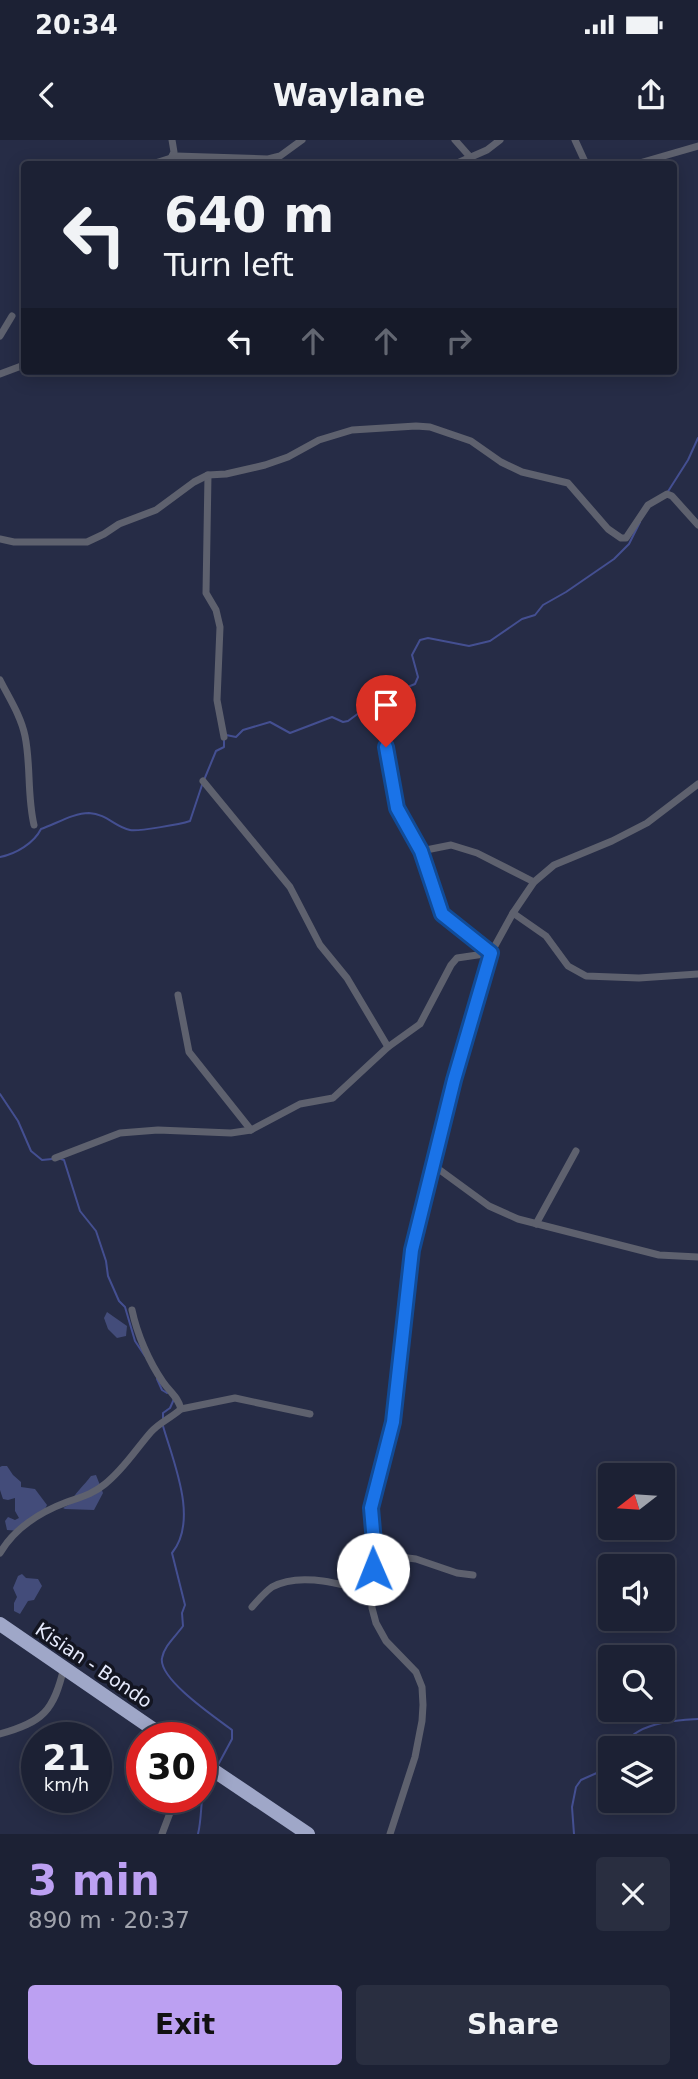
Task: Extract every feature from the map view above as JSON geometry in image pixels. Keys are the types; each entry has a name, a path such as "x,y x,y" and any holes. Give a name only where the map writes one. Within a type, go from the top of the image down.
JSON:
{"highway":[{"name":"Kisian - Bondo","path":"0,1624 143,1722"},
{"path":"217,1772 308,1834"}],"street":[{"path":"171,158 174,152 172,140"},
{"path":"162,161 176,156 268,159 280,156 302,140"},
{"path":"455,140 471,158"},
{"path":"463,161 487,150 500,140"},
{"path":"575,140 585,161"},
{"path":"646,161 698,146"},
{"path":"0,337 12,316"},
{"path":"2,371 21,366"},
{"path":"0,539 13,542 87,542 125,521 156,510 208,475 226,474 265,465 288,457 319,440 352,430 430,427 479,445 501,462 522,472 568,484 608,528 621,538 625,538 648,505 667,494 698,524"},
{"path":"208,475 206,593 216,610 220,627 217,700 224,737"},
{"path":"0,680 20,717 25,735 34,825"},
{"path":"386,747 397,808 421,851 442,914 491,953"},
{"path":"203,781 290,887 320,945 347,978 388,1047"},
{"path":"390,1834 415,1757 422,1721 422,1687 416,1672 386,1640 376,1623 372,1608 375,1554 371,1508 393,1422 412,1250 472,1013 491,953 534,882 554,865 612,841 647,822 698,784"},
{"path":"421,851 451,845 477,853 534,882"},
{"path":"513,913 546,936 568,966 586,975 639,978 698,974"},
{"path":"55,1158 120,1133 158,1130 231,1133 251,1130 300,1104 333,1098 388,1047 419,1024 457,958 491,953"},
{"path":"178,995 190,1052 251,1130"},
{"path":"536,1224 576,1151"},
{"path":"433,1165 489,1206 536,1224 659,1255 698,1257"},
{"path":"132,1311 135,1325 152,1362 178,1399 181,1409"},
{"path":"0,1553 9,1537 42,1514 65,1502 88,1496 106,1483 124,1466 152,1431 181,1409 235,1398 310,1414"},
{"path":"375,1554 416,1559 457,1573 473,1575"},
{"path":"252,1607 270,1588 291,1579 340,1584 372,1592"},
{"path":"0,1734 37,1721 58,1690 64,1667"},
{"path":"162,1834 170,1813"}],"shaded area":[{"path":"107,1312 127,1326 126,1336 117,1338 108,1329 104,1318"},
{"path":"2,1466 7,1466 21,1482 21,1487 35,1489 47,1505 21,1531 7,1530 5,1521 8,1517 15,1520 19,1518 15,1511 15,1498 3,1499 0,1490"},
{"path":"96,1475 103,1493 94,1510 63,1508 70,1504 91,1476"},
{"path":"22,1574 26,1578 38,1579 42,1586 34,1600 28,1601 20,1614 14,1611 17,1597 13,1588 18,1576"}],"waterway":[{"path":"667,493 698,438"},
{"path":"226,735 236,737 243,730 270,722 290,733 332,717 343,722 348,721 378,699 415,684 418,677 412,655 420,640 428,638 469,646 490,641 522,619 535,615 543,605 614,559 629,544 640,522"},
{"path":"204,780 216,751 224,747 224,740"},
{"path":"0,857 24,847 41,829 83,813 101,816 134,830 190,821 202,785"},
{"path":"0,1094 18,1121 31,1151 42,1160 52,1159"},
{"path":"61,1159 64,1160 80,1211 96,1231 108,1276 119,1301 125,1307 135,1341 145,1356"},
{"path":"157,1379 162,1390 167,1393"},
{"path":"163,1420 163,1413 170,1408 174,1399"},
{"path":"163,1426 184,1508 180,1540 172,1553 185,1605 182,1613 183,1626 165,1649 163,1667 178,1687 232,1730 232,1739 218,1765"},
{"path":"633,1736 656,1724 698,1719"},
{"path":"574,1834 572,1807 576,1787 581,1780 598,1772"},
{"path":"198,1834 201,1813"}],"route":[{"path":"373,1569 375,1554 371,1508 393,1422 412,1250 454,1080 491,953 442,914 421,851 397,808 386,747"}]}
